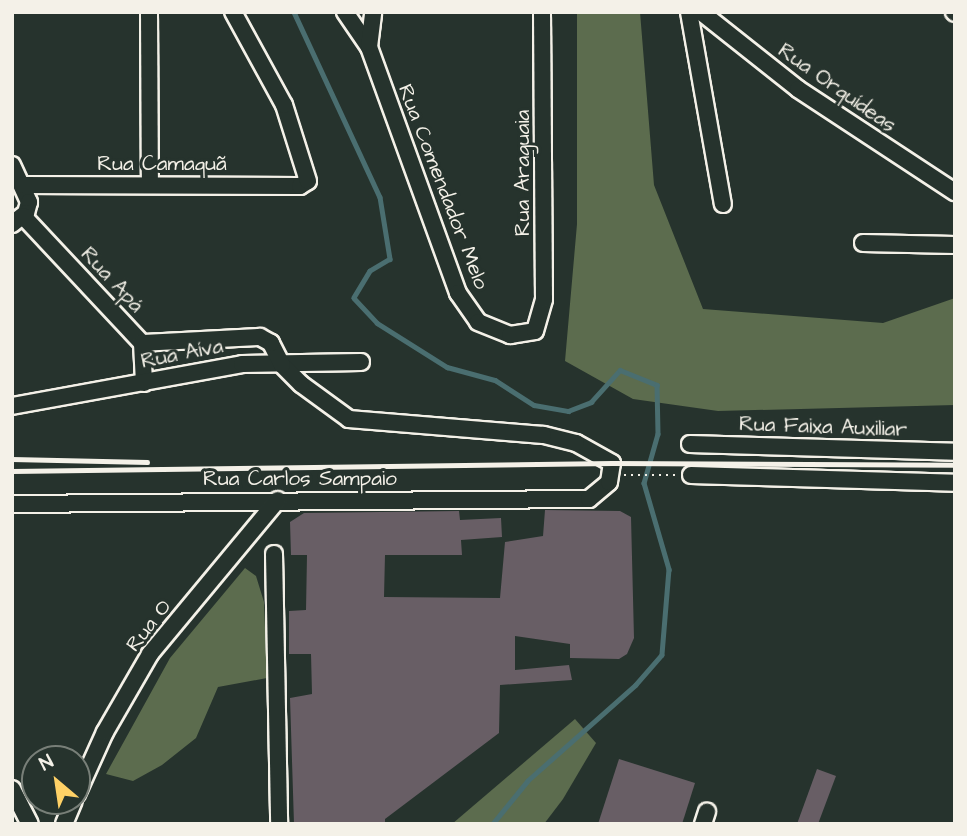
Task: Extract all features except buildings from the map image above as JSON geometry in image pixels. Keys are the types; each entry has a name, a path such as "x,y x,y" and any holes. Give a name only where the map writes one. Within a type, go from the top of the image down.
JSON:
{"street":[{"path":"149,12 150,184"},
{"name":"Rua Camaquã","path":"23,186 300,186 310,177 284,105 233,12"},
{"name":"Rua Comendador Melo","path":"345,12 369,47 467,308 494,330 510,335 535,331"},
{"path":"369,47 373,12"},
{"name":"Rua Araguaia","path":"535,331 544,299 542,12"},
{"path":"689,12 723,204"},
{"name":"Rua Orquídeas","path":"701,12 798,89 955,192"},
{"path":"12,165 29,202 18,220"},
{"name":"Rua Apá","path":"18,220 142,342 144,383"},
{"path":"863,243 955,245"},
{"path":"142,342 260,337 271,343 282,365 313,395 356,421 489,428 576,443 612,463 610,476"},
{"name":"Rua Aíva","path":"12,406 242,364 362,362"},
{"name":"Rua Faixa Auxiliar","path":"690,444 955,452"},
{"path":"691,475 955,483"},
{"name":"Rua Carlos Sampaio","path":"12,504 589,499 610,476"},
{"name":"Rua O","path":"91,764 150,654 278,500"},
{"path":"274,554 279,824"},
{"path":"12,789 30,824"}],"path":[{"path":"610,476 659,475"}],"green space":[{"path":"577,12 640,12 654,185 703,309 883,323 955,298 955,405 718,411 633,399 565,361 577,224"},
{"path":"245,568 256,576 264,602 267,678 218,687 196,738 162,765 133,781 106,774 170,658"},
{"path":"575,719 596,743 563,799 544,824 452,824"}],"waterway":[{"path":"294,12 380,197 390,259 370,271 354,298 377,323 447,367 495,380 534,405 568,411 591,402 620,370 657,385 658,434 644,483 669,569 662,655 636,685 528,781 493,824"}],"railway":[{"path":"12,459 147,462"},
{"path":"12,471 612,463 955,465"}]}
